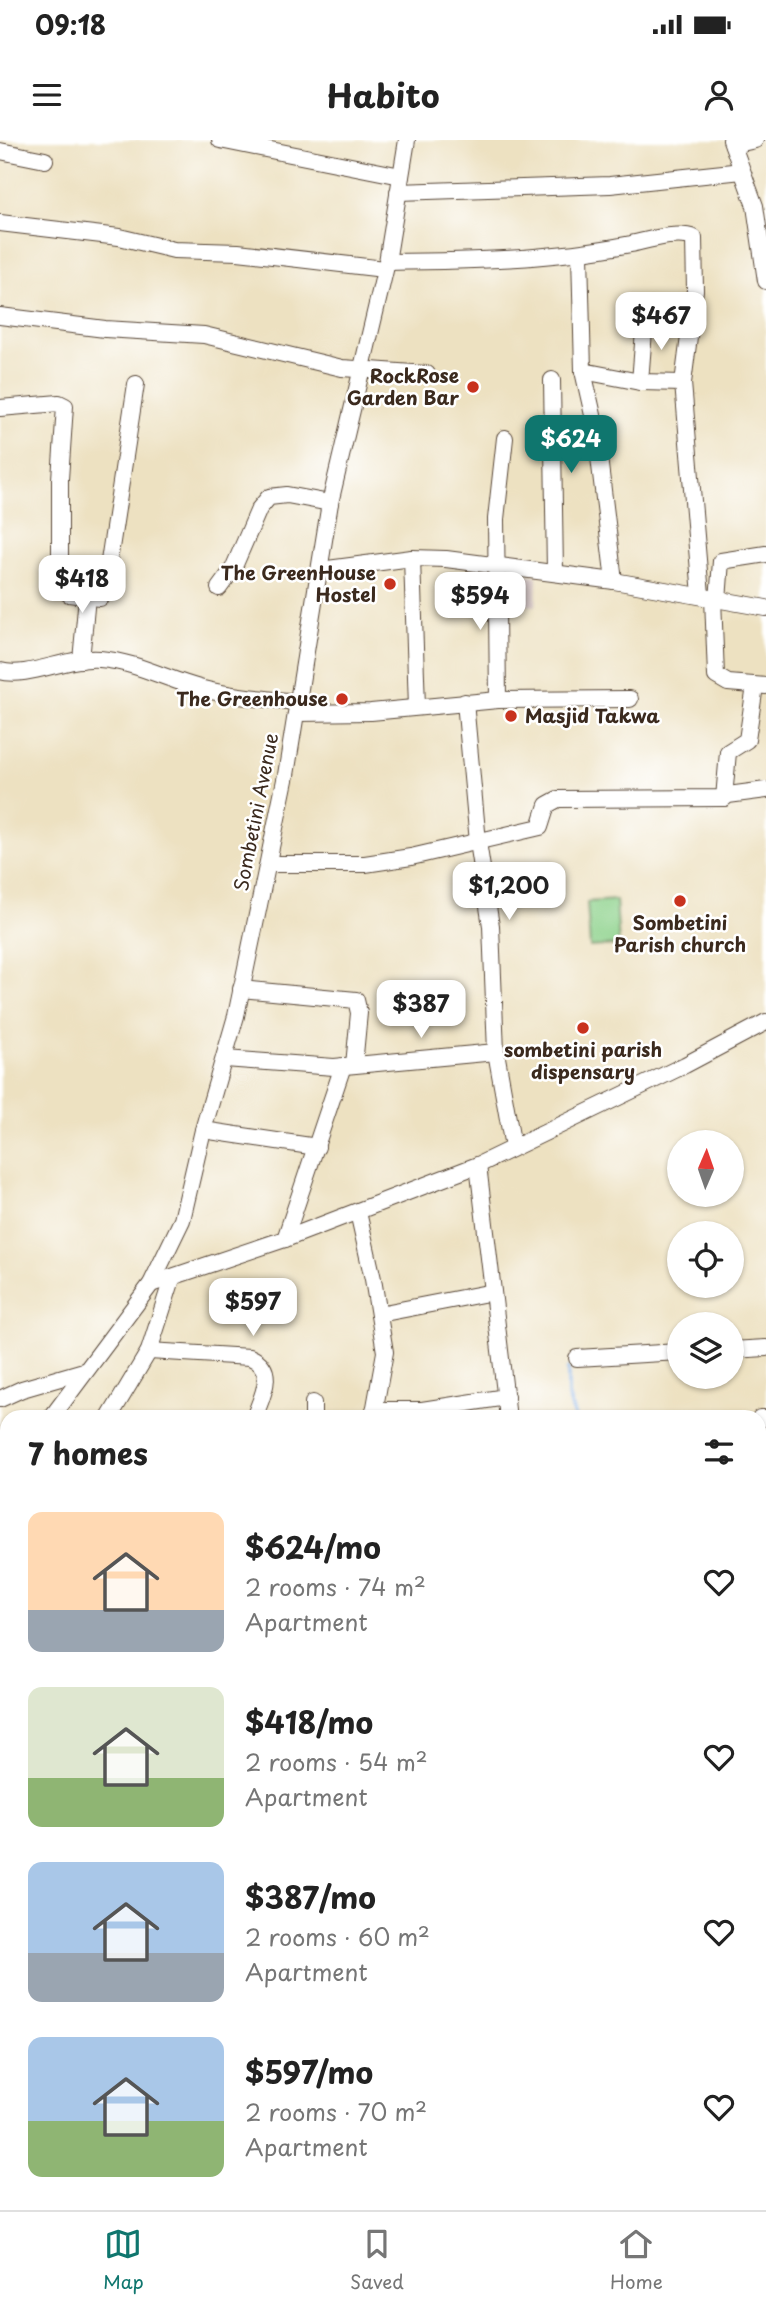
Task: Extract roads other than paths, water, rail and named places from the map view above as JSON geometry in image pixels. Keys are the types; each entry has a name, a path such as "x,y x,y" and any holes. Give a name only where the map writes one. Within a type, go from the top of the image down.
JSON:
{"street":[{"path":"220,140 399,184 610,185 742,171"},
{"name":"Sombetini Avenue","path":"57,1410 151,1284 182,1220 203,1130 225,1059 268,864 298,707 330,503 385,265 407,140"},
{"path":"755,140 732,142 742,171 760,206 766,281"},
{"path":"0,151 46,160"},
{"path":"0,223 119,237 174,250 238,252 385,265 580,254 650,240 688,235 694,238 695,290 683,383 711,598 716,676 728,683 760,686 747,740 742,746 728,752 724,798"},
{"path":"580,254 583,371 595,424 614,581"},
{"path":"0,316 105,329 204,335 361,371 427,374"},
{"path":"640,382 645,318"},
{"path":"583,371 640,382 683,383"},
{"path":"552,380 555,572"},
{"path":"0,408 59,403 65,406 60,480 60,586 64,592 103,598 136,384"},
{"path":"498,700 497,504 505,438"},
{"path":"219,588 233,569 259,509 269,497 287,495 330,503"},
{"path":"711,598 721,561 766,554"},
{"path":"320,570 412,558 499,565 614,581 766,608"},
{"path":"412,558 416,707"},
{"path":"81,660 87,597"},
{"path":"0,671 13,674 81,660 104,659 134,664 187,684 228,694 298,707 371,712 498,700 630,699"},
{"path":"464,702 478,842 491,926 496,1052 513,1147"},
{"path":"268,864 365,864 478,842 540,827 545,819 547,806 558,800 724,798 728,795 766,790"},
{"path":"241,989 356,1000 359,1013 349,1066 285,1239"},
{"path":"151,1284 285,1239 478,1165 685,1065 766,1022"},
{"path":"225,1059 349,1066 496,1052"},
{"path":"203,1130 317,1147"},
{"path":"478,1165 507,1410"},
{"path":"358,1212 379,1314 384,1361 375,1410"},
{"path":"114,1410 149,1351 172,1279"},
{"path":"379,1314 493,1292"},
{"path":"744,1349 766,1348"},
{"path":"149,1351 250,1356 257,1360 266,1372 267,1381 257,1410"},
{"path":"577,1358 667,1353"},
{"path":"0,1399 22,1389 84,1371"},
{"path":"422,1410 506,1398"}],"waterway":[{"path":"568,1368 568,1395 573,1410"}],"place":[{"name":"RockRose Garden Bar","path":"473,387"},
{"name":"The GreenHouse Hostel","path":"390,584"},
{"name":"The Greenhouse","path":"342,699"},
{"name":"Masjid Takwa","path":"511,716"},
{"name":"Sombetini Parish church","path":"680,901"},
{"name":"sombetini parish dispensary","path":"583,1028"}]}
